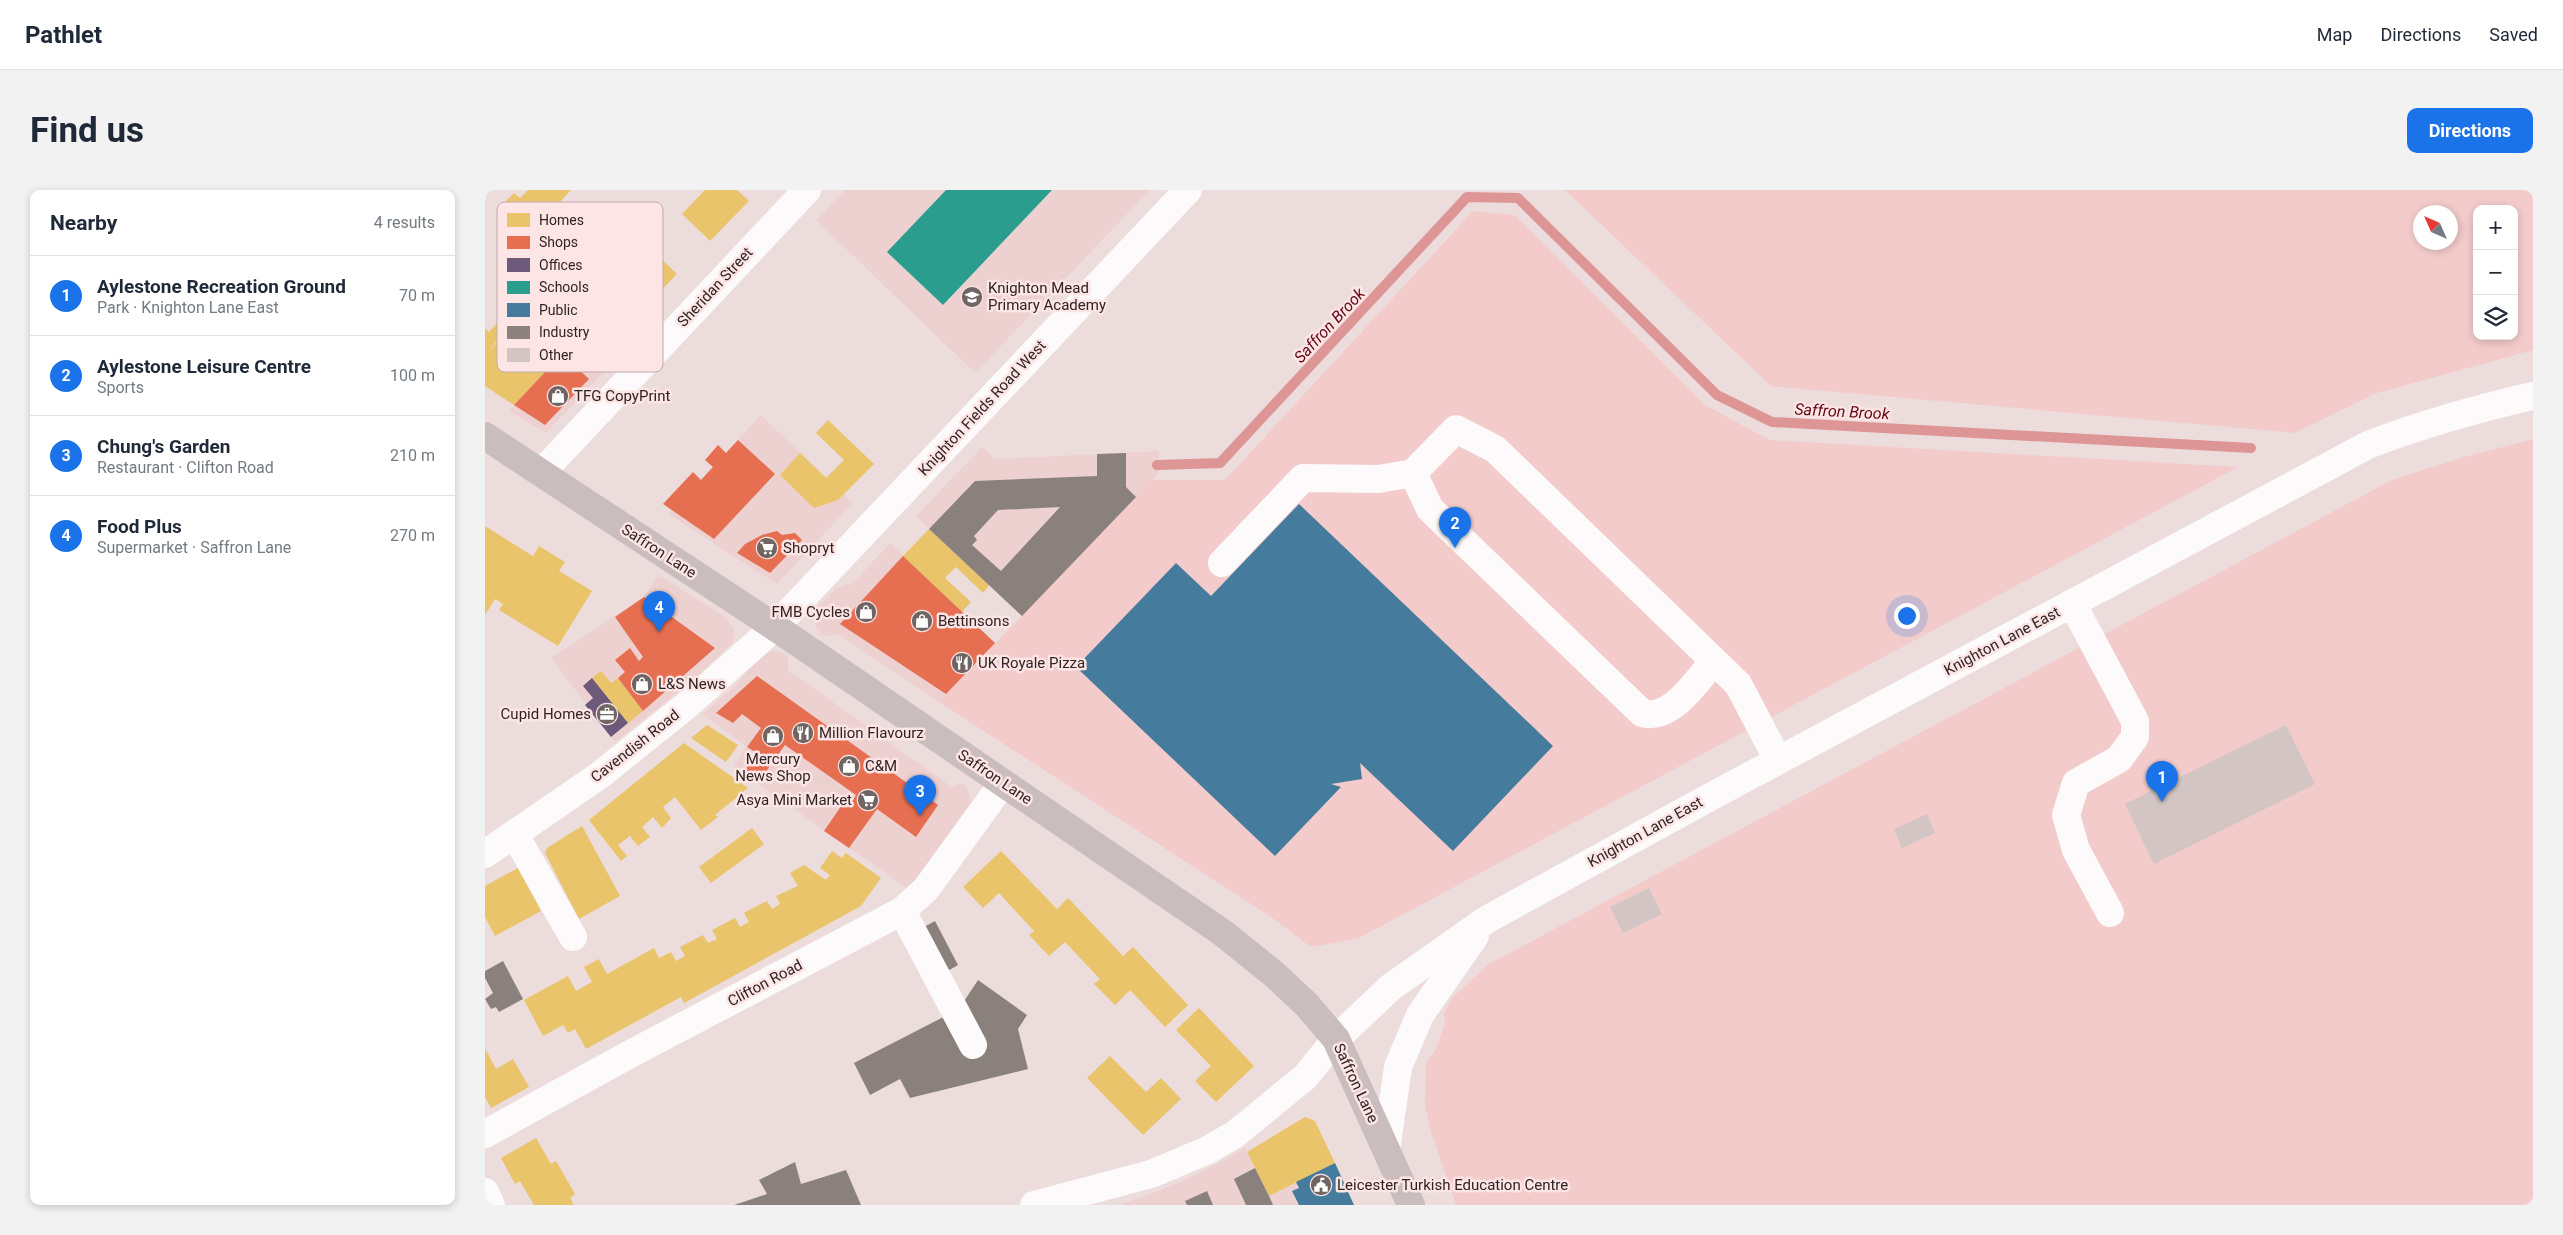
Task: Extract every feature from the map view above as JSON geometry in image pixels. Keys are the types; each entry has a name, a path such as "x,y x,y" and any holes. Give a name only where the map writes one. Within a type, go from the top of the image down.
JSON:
{"main road":[{"name":"Saffron Lane","path":"485,436 775,627 1223,933 1275,975 1307,1005 1336,1039 1411,1205"}],"street":[{"name":"Sheridan Street","path":"663,343 807,190"},
{"name":"Knighton Fields Road West","path":"775,627 1188,190"},
{"name":"Sheridan Street","path":"541,472 635,372"},
{"name":"Knighton Lane East","path":"1034,1205 1151,1174 1183,1161 1233,1135 1274,1105 1305,1077 1336,1039 1391,987 1486,920 1778,760 2368,445 2418,426 2467,411 2533,396"},
{"path":"1223,562 1303,478 1379,479 1413,472 1456,429 1495,449 1738,684 1778,760"},
{"path":"1413,472 1430,509 1642,713 1652,716 1663,713 1672,707 1714,661"},
{"path":"2072,603 2135,721 2135,737 2119,759 2076,783 2065,815 2076,850 2110,913"},
{"name":"Cavendish Road","path":"485,854 600,775 687,705 775,627"},
{"name":"Clifton Road","path":"485,1134 632,1053 902,911 926,889 1003,783"},
{"path":"515,835 573,937"},
{"path":"902,911 973,1045"},
{"name":"Knighton Lane East","path":"1386,1150 1398,1067 1420,1015 1486,920"},
{"path":"485,1192 491,1205"}],"shaded area":[{"name":"Knighton Mead Primary Academy","path":"845,190 1150,190 975,373 816,220"},
{"path":"1565,190 2533,190 2533,350 2374,394 2295,433 1771,386"},
{"path":"1473,211 1514,215 1705,405 1770,440 2238,467 1359,938 1311,947 1271,917 939,702 1152,480 1225,480"},
{"path":"546,372 604,372 546,433 509,411"},
{"path":"761,415 853,503 777,584 668,514"},
{"path":"2533,439 2533,1205 1456,1205 1432,1135 1425,1106 1426,1063 1436,1049 1445,1023 1444,1013 1453,997 1489,964 2392,480 2464,457"},
{"path":"982,447 995,459 1159,451 1159,473 1022,616 916,516"},
{"path":"890,543 995,643 939,702 838,634 824,636 816,629 814,611 836,588 853,583"},
{"path":"658,575 726,617 733,628 734,636 732,643 699,675 615,742 551,658 644,597"},
{"path":"772,651 781,652 788,656 788,670 952,787 962,783 967,786 972,805 908,889 733,766 747,747 703,714 738,683 754,660"},
{"path":"1245,1148 1269,1196 1335,1163 1354,1205 1120,1205 1176,1184"}],"building: Homes":[{"path":"528,190 571,190 560,202 505,202 514,193 520,198"},
{"path":"705,190 737,190 749,201 710,241 682,214"},
{"path":"663,260 677,274 663,288"},
{"path":"497,323 497,341 487,353 497,342 497,372 545,372 514,405 485,386 485,328 489,332"},
{"path":"828,420 874,464 838,500 814,508 780,475 800,453 826,478 844,460 816,433"},
{"path":"485,526 533,556 539,546 565,562 559,571 592,591 558,646 499,610 503,604 495,599 485,615"},
{"path":"929,529 989,585 983,593 956,567 945,578 971,602 962,612 903,556"},
{"path":"601,671 611,683 618,678 643,711 628,723 592,678"},
{"path":"707,725 738,745 726,762 691,738"},
{"path":"684,743 748,788 715,815 718,817 701,830 675,797 663,807 671,818 662,828 653,817 642,827 650,837 638,846 630,836 618,845 627,856 621,861 589,820"},
{"path":"582,826 620,896 579,919 545,853 547,848"},
{"path":"752,828 764,844 711,883 699,867"},
{"path":"832,851 842,858 846,853 881,878 861,906 684,1003 681,997 586,1049 575,1029 568,1033 563,1025 543,1036 524,1000 568,976 576,991 592,982 584,967 599,959 607,974 654,948 659,958 671,952 676,961 685,956 680,947 703,935 708,943 717,939 712,930 735,918 740,927 749,922 744,913 767,901 772,909 780,904 776,896 798,886 790,873 804,865 826,880 830,875 820,868"},
{"path":"1001,851 1057,909 1068,898 1123,956 1133,947 1188,1005 1165,1027 1130,990 1115,1005 1094,984 1100,979 1065,942 1049,956 1029,935 1034,931 999,893 983,908 963,887"},
{"path":"518,868 541,911 495,936 485,917 485,886"},
{"path":"1199,1008 1254,1066 1216,1102 1195,1081 1211,1066 1176,1030"},
{"path":"485,1048 496,1069 513,1059 529,1087 491,1108 485,1097"},
{"path":"1110,1056 1146,1092 1161,1078 1181,1099 1143,1135 1087,1078"},
{"path":"1305,1117 1315,1121 1335,1163 1269,1196 1247,1152"},
{"path":"536,1138 551,1164 556,1161 575,1194 570,1198 574,1205 534,1205 520,1181 515,1184 501,1158"}],"building: Shops":[{"name":"TFG CopyPrint","path":"545,372 581,372 589,379 545,425 514,405"},
{"path":"738,440 775,474 714,539 663,504 693,472 701,480 713,467 705,460 718,445 726,453"},
{"name":"Shopryt","path":"777,531 782,535 795,533 802,540 770,573 737,553 745,544 762,535"},
{"name":"Bettinsons","path":"903,556 995,643 946,694 840,624"},
{"path":"644,597 715,648 643,711 618,678 625,672 615,660 630,648 639,661 643,657 615,617"},
{"path":"757,676 938,805 916,837 877,809 849,848 824,831 842,805 847,808 856,795 785,745 760,780 745,770 757,753 747,747 761,728 742,714 733,723 716,713"}],"building: Offices":[{"name":"Cupid Homes","path":"592,678 628,723 611,737 585,705 593,698 583,686"}],"building: Schools":[{"path":"946,190 1052,190 943,305 887,252"}],"building: Public":[{"path":"1299,504 1553,746 1453,851 1360,763 1362,779 1331,784 1341,787 1275,856 1076,667 1176,563 1211,596"},
{"name":"Leicester Turkish Education Centre","path":"1335,1163 1354,1205 1299,1205 1292,1191 1299,1188 1296,1182"}],"building: Industry":[{"path":"1126,453 1126,487 1136,497 1022,616 929,529 975,481 1097,476 1097,454","holes":["1060,507 1001,571 972,545 977,540 974,536 998,510"]},
{"path":"935,921 958,965 944,973 913,933"},
{"path":"503,961 523,999 499,1012 496,1007 491,1009 485,999 493,993 485,978 485,971"},
{"path":"978,980 1027,1015 1018,1029 1028,1069 910,1098 900,1079 870,1095 854,1063 959,1009"},
{"path":"795,1162 801,1184 846,1170 861,1205 734,1205 767,1194 759,1180"},
{"path":"1255,1168 1273,1205 1246,1205 1234,1179"},
{"path":"1207,1191 1213,1205 1187,1205 1185,1201"}],"building: Other":[{"path":"2286,725 2315,784 2154,864 2125,804"},
{"path":"1927,814 1935,833 1902,848 1894,829"},
{"path":"1649,888 1662,914 1623,933 1610,907"}],"waterway":[{"name":"Saffron Brook","path":"1157,465 1220,463 1467,197 1518,198 1717,395 1772,422 2251,448"}],"place":[{"name":"Knighton Mead Primary Academy","path":"972,297"},
{"name":"TFG CopyPrint","path":"558,396"},
{"name":"Shopryt","path":"767,548"},
{"name":"Aylestone Leisure Centre","path":"1455,548"},
{"name":"FMB Cycles","path":"866,612"},
{"name":"Bettinsons","path":"922,621"},
{"name":"Food Plus","path":"659,632"},
{"name":"UK Royale Pizza","path":"962,663"},
{"name":"L&S News","path":"642,684"},
{"name":"Cupid Homes","path":"607,714"},
{"name":"Million Flavourz","path":"803,733"},
{"name":"Mercury News Shop","path":"773,736"},
{"name":"C&M","path":"849,766"},
{"name":"Asya Mini Market","path":"868,800"},
{"name":"Aylestone Recreation Ground","path":"2162,802"},
{"name":"Chung's Garden","path":"920,816"},
{"name":"Leicester Turkish Education Centre","path":"1321,1185"}]}
